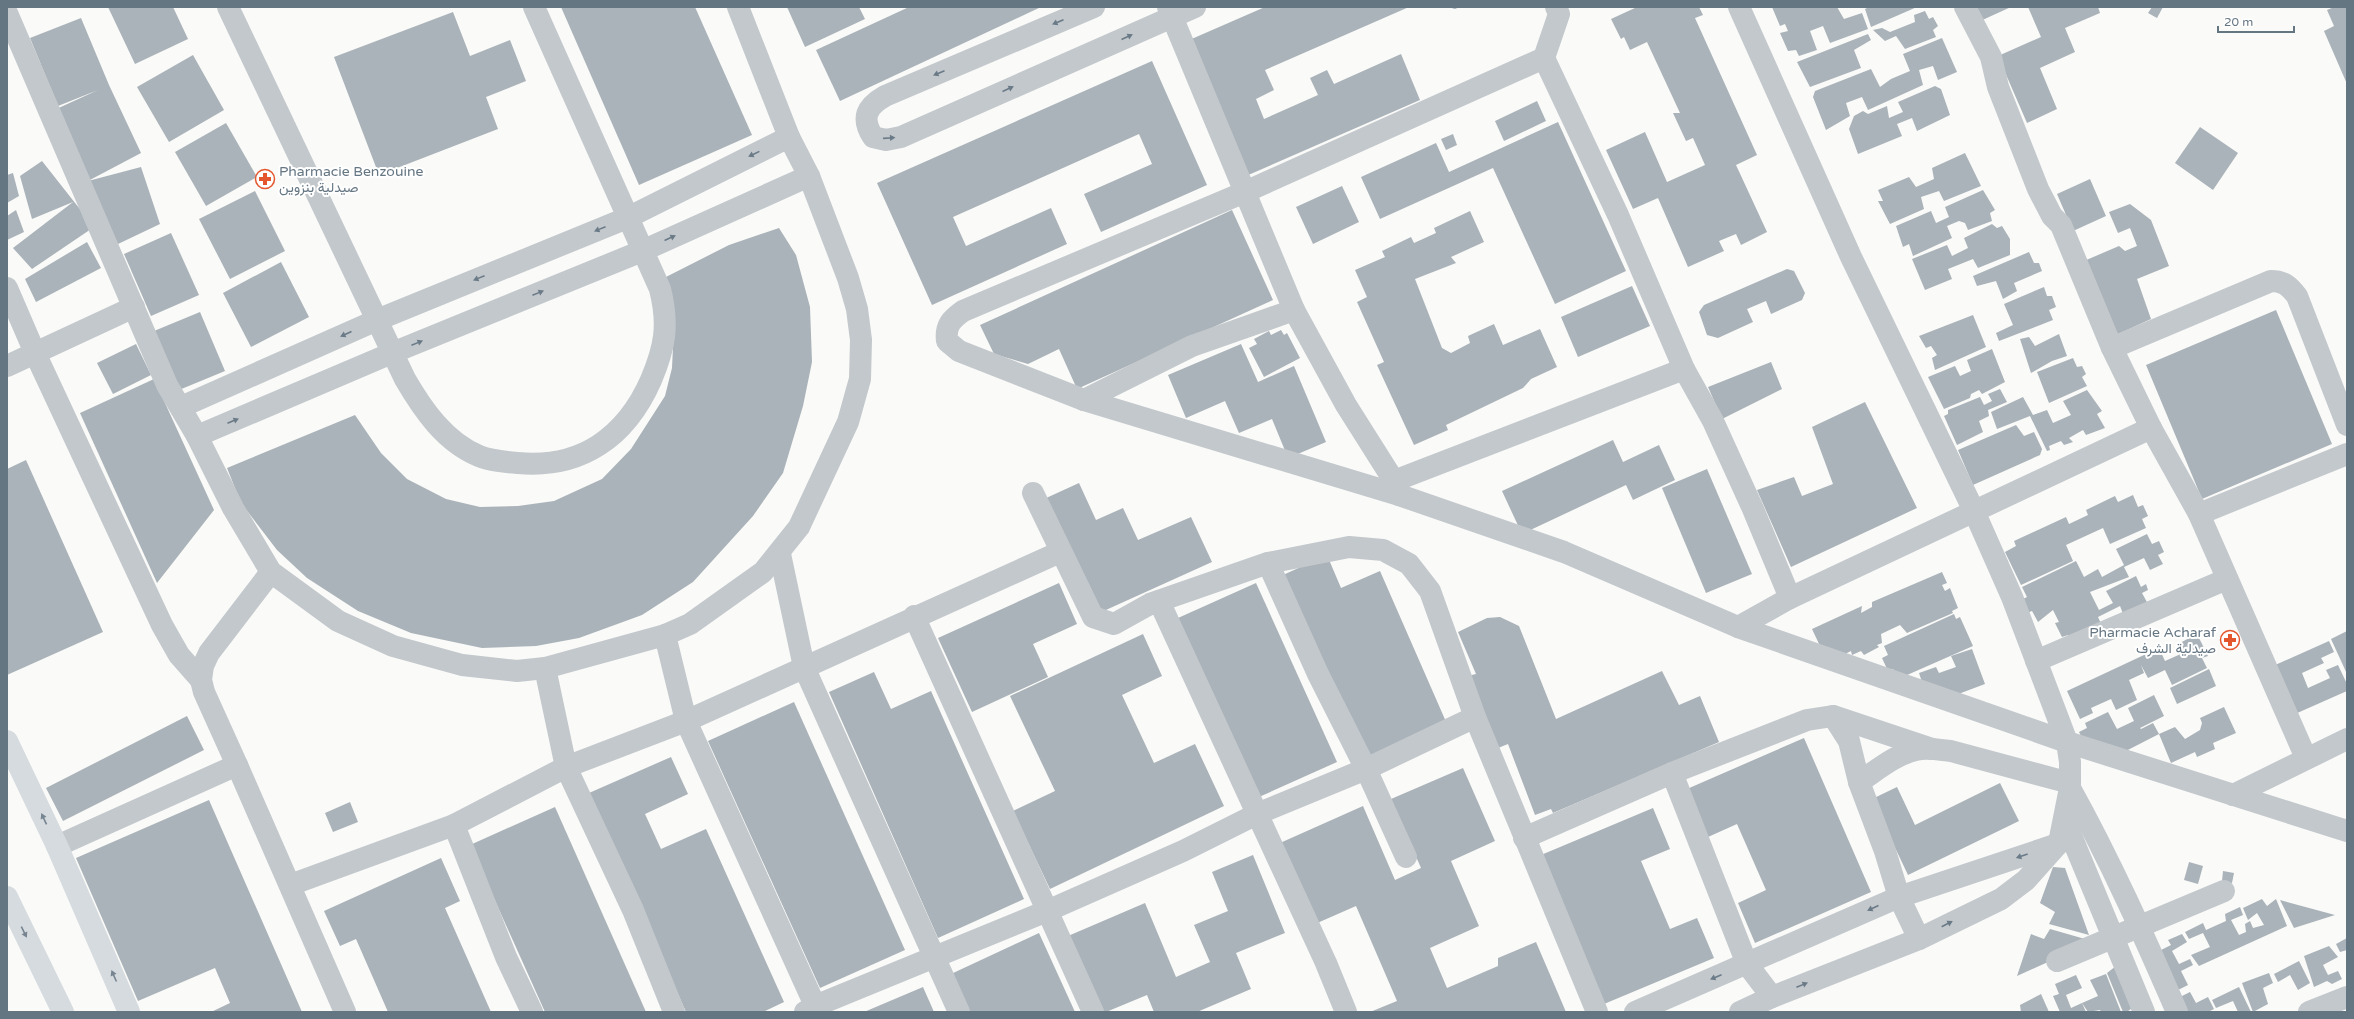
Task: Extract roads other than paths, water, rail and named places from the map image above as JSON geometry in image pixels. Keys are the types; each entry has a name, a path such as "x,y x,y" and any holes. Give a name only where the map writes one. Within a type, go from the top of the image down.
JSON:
{"main road":[{"path":"7,741 57,846 129,1012"},
{"path":"7,897 63,1012"}],"street":[{"path":"228,7 392,353 420,406 439,428 457,444 480,456 502,462 531,464 576,457 596,448 613,435 633,416 661,358 666,334 664,308 660,289 534,7"},
{"path":"7,13 167,385 181,407 234,508 271,572 338,620 393,646 462,665 517,670 545,668 665,635 690,624 763,572 780,554 799,527 848,422 860,379 861,340 857,309 848,278 809,176 789,137 738,7"},
{"path":"1094,7 885,96 874,102 867,113 866,126 873,136 886,140 901,137 1170,12 1194,7"},
{"path":"1739,7 1851,257 1974,511 2012,597 2067,742 2070,762 2070,785 2065,820 2059,843 2026,880 2001,899 1919,939 1772,997 1740,1012"},
{"path":"1965,7 1991,56 1998,86 2038,189 2052,216 2061,225 2112,348 2151,428 2199,514 2306,758"},
{"path":"1563,9 1544,58 1245,192 963,310 952,319 947,326 947,341 959,351 1084,400 1397,488 1564,552 1738,627 2067,742 2347,831"},
{"path":"1170,12 1294,310 1346,405 1397,488"},
{"path":"1544,58 1618,215 1684,369 1713,421 1753,509 1790,598"},
{"path":"181,407 377,320 627,218 789,137"},
{"path":"197,436 392,353 642,251 809,176"},
{"path":"2112,348 2271,280 2279,281 2287,285 2297,296 2347,425"},
{"path":"7,288 35,353 170,640 179,655 201,680 210,707 238,765 345,1012"},
{"path":"7,366 134,308"},
{"path":"1084,400 1192,346 1294,310"},
{"path":"1397,488 1684,369"},
{"path":"1738,627 1790,598 2151,428"},
{"path":"2199,514 2347,454"},
{"path":"1033,493 1060,552 1093,617 1114,624 1159,601 1268,563 1349,547 1383,550 1409,564 1430,591 1475,717 1597,1012"},
{"path":"290,885 454,825 566,767 686,721 914,616 1060,552"},
{"path":"780,554 804,666 959,1012"},
{"path":"1268,563 1318,674 1366,769 1406,857"},
{"path":"201,680 203,666 209,653 271,572"},
{"path":"2036,661 2227,579"},
{"path":"1159,601 1326,963 1346,1012"},
{"path":"914,616 1046,911 1093,1012"},
{"path":"665,635 686,721 813,1010 1183,851 1257,814 1366,769 1475,717"},
{"path":"545,668 566,767 633,910 674,1012"},
{"path":"1524,838 1672,773 1807,720 1833,716 1932,749"},
{"path":"1833,716 1849,741 1859,782 1885,851 1899,897 1919,939"},
{"path":"2233,795 2347,739"},
{"path":"1859,782 1906,753 1917,749 1932,749 1951,751 2070,785 2140,926 2177,1012"},
{"path":"57,846 238,765"},
{"path":"1672,773 1747,964 1772,997"},
{"path":"2065,820 2144,1012"},
{"path":"454,825 506,957 532,1012"},
{"path":"1635,1012 1899,897 2059,843"},
{"path":"2057,961 2224,891"},
{"path":"2309,1012 2347,997"}],"place":[{"name":"Pharmacie Benzouine صيدلية بنزوين","path":"265,179"},
{"name":"Pharmacie Acharaf صيدلية الشرف","path":"2230,640"}]}
